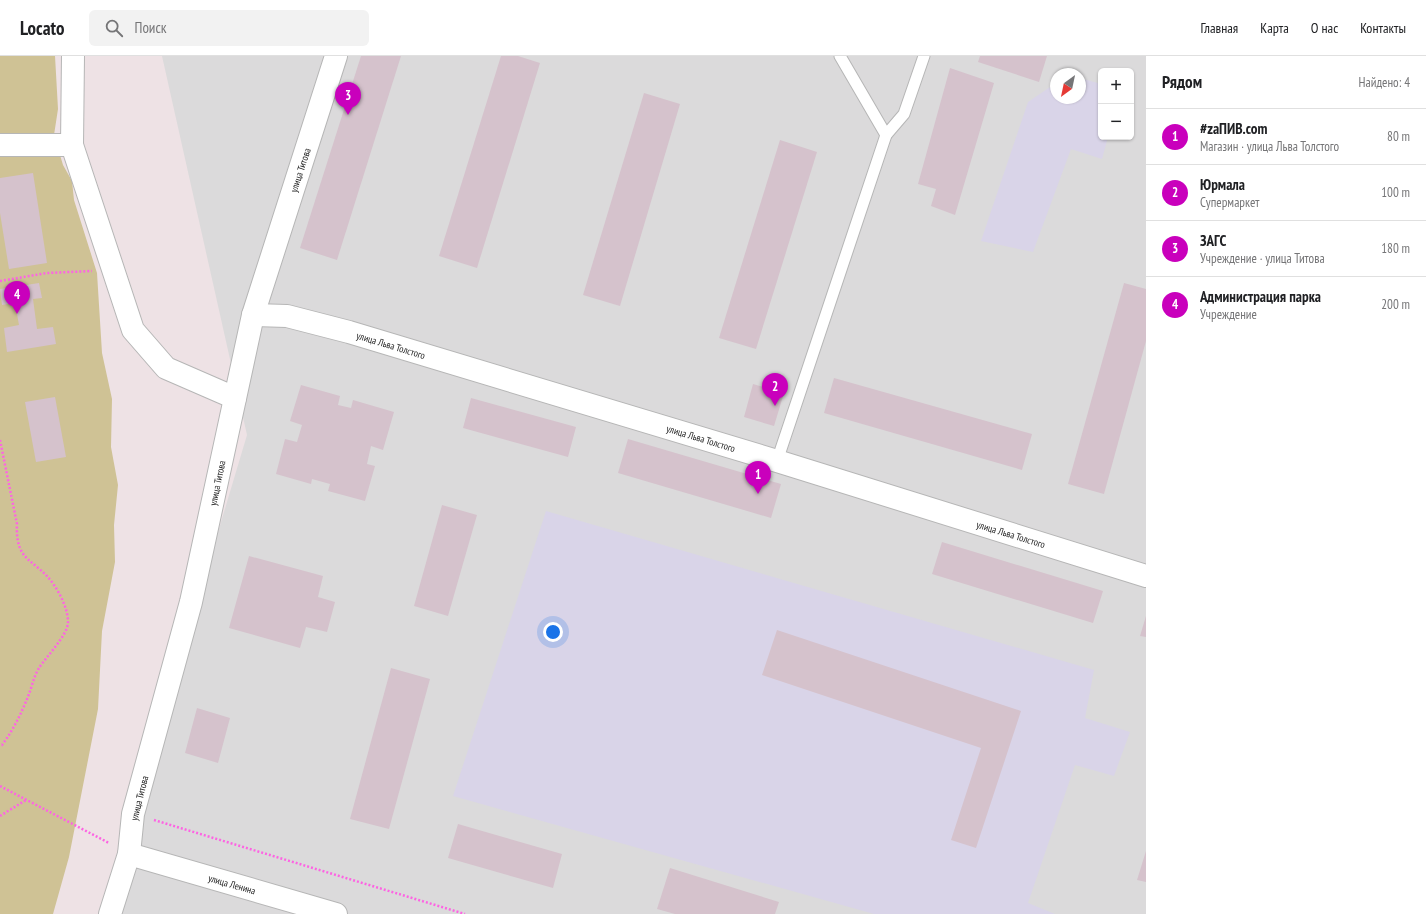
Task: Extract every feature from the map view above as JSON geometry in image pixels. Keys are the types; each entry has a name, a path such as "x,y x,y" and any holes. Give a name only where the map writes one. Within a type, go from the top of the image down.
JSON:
{"street":[{"path":"73,56 72,145 133,330 166,368 235,398"},
{"name":"улица Титова","path":"110,914 129,854 133,814 191,602 253,315 336,56"},
{"path":"0,145 72,145"},
{"name":"улица Льва Толстого","path":"253,315 287,316 349,332 777,461 1146,576"},
{"name":"улица Ленина","path":"129,854 336,914"}],"lane":[{"path":"840,56 886,135"},
{"path":"777,461 886,135 904,114 924,56"}],"path":[{"path":"0,280 47,273 113,270"},
{"path":"0,440 17,524 17,537 21,551 40,568 54,585 64,605 68,623 56,646 38,669 15,727 2,745 0,745"},
{"path":"0,786 129,854"},
{"path":"0,816 26,800"},
{"path":"133,814 465,914"}],"shaded area":[{"path":"0,56 55,56 58,109 54,135 63,165 72,181 74,200 97,273 102,353 112,399 111,447 118,485 114,525 115,562 102,631 98,709 69,857 53,914 0,914"},
{"path":"162,56 1146,56 1146,914 104,914 247,435"},
{"path":"1086,80 1098,83 1098,140 1107,140 1102,159 1071,149 1033,252 981,241 1028,102 1050,87 1050,104 1086,104"},
{"path":"546,511 1094,670 1085,718 1130,732 1114,776 1075,765 1028,903 1055,914 874,914 453,796"}],"building":[{"path":"361,56 401,56 337,260 300,248"},
{"path":"501,56 518,56 540,63 477,268 439,256"},
{"path":"980,56 1047,56 1039,82 978,62"},
{"path":"950,68 994,83 955,215 931,206 936,189 918,184"},
{"path":"644,93 680,104 620,306 583,295"},
{"path":"780,140 817,152 756,349 719,338"},
{"path":"33,173 47,263 9,269 0,213 0,178"},
{"path":"39,283 42,298 33,299 37,329 53,327 56,344 7,352 4,328 19,325 15,303 2,305 0,289"},
{"path":"1124,283 1146,289 1146,341 1104,494 1068,484"},
{"path":"834,378 1032,434 1022,470 824,413"},
{"path":"753,384 784,393 774,426 744,417"},
{"path":"301,385 340,396 338,405 351,408 353,400 394,412 383,450 371,446 367,464 375,466 365,501 328,491 330,484 312,479 311,484 276,474 285,439 297,442 302,425 290,421"},
{"path":"55,397 66,457 36,462 25,402"},
{"path":"471,398 576,427 568,457 463,428"},
{"path":"628,439 781,484 771,518 618,473"},
{"path":"442,505 477,515 448,616 414,606"},
{"path":"942,542 1103,591 1093,623 932,574"},
{"path":"249,556 323,576 318,597 335,602 327,632 306,627 300,648 229,628"},
{"path":"1146,616 1146,637 1140,636"},
{"path":"777,630 1021,711 976,848 951,840 981,748 762,675"},
{"path":"391,668 430,679 389,829 350,819"},
{"path":"197,708 230,718 218,763 185,753"},
{"path":"458,824 562,854 553,888 448,858"},
{"path":"1146,851 1146,882 1137,880"},
{"path":"670,868 779,902 775,914 675,914 657,909"}],"place":[{"name":"ЗАГС","path":"348,115"},
{"name":"Администрация парка","path":"17,314"},
{"name":"Юрмала","path":"775,406"},
{"name":"#zaПИВ.com","path":"758,494"}]}
